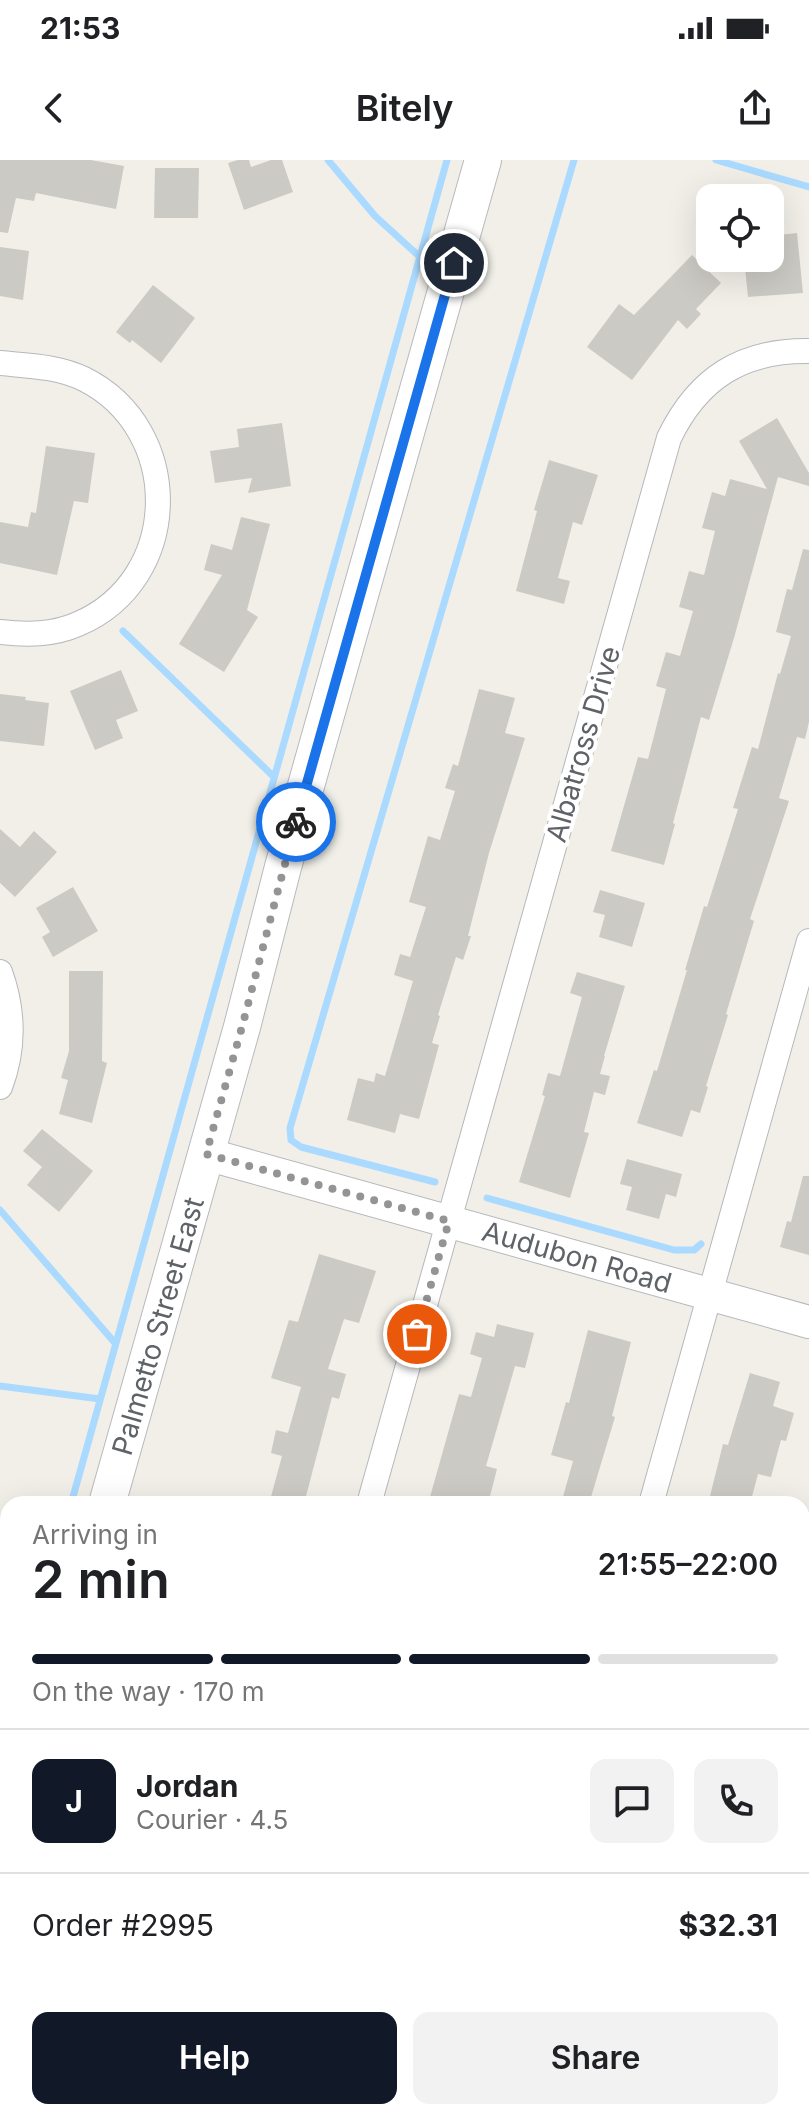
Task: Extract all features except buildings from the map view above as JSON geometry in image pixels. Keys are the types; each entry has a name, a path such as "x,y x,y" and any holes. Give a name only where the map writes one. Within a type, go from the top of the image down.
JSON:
{"main road":[{"name":"Palmetto Street East","path":"109,1496 483,160"}],"street":[{"name":"Albatross Drive","path":"371,1496 669,438 692,400 725,371 765,354 809,351"},
{"path":"0,363 63,371 102,390 119,404 133,421 152,460 158,503 156,525 145,561 130,585 110,606 77,625 59,631 0,632"},
{"path":"653,1496 809,941"},
{"path":"0,972 7,992 12,1032 11,1052 0,1087"},
{"name":"Audubon Road","path":"206,1154 809,1322"}],"waterway":[{"path":"328,160 375,216 420,257"},
{"path":"73,1496 447,160"},
{"path":"435,1182 301,1147 291,1140 290,1128 574,160"},
{"path":"716,160 809,187"},
{"path":"123,631 274,777"},
{"path":"487,1198 674,1250 694,1250 701,1244"},
{"path":"0,1210 115,1343"},
{"path":"0,1386 100,1399"}],"way so far":[{"path":"296,822 206,1154 449,1221 417,1334"}],"route":[{"path":"296,822 454,263"}]}
